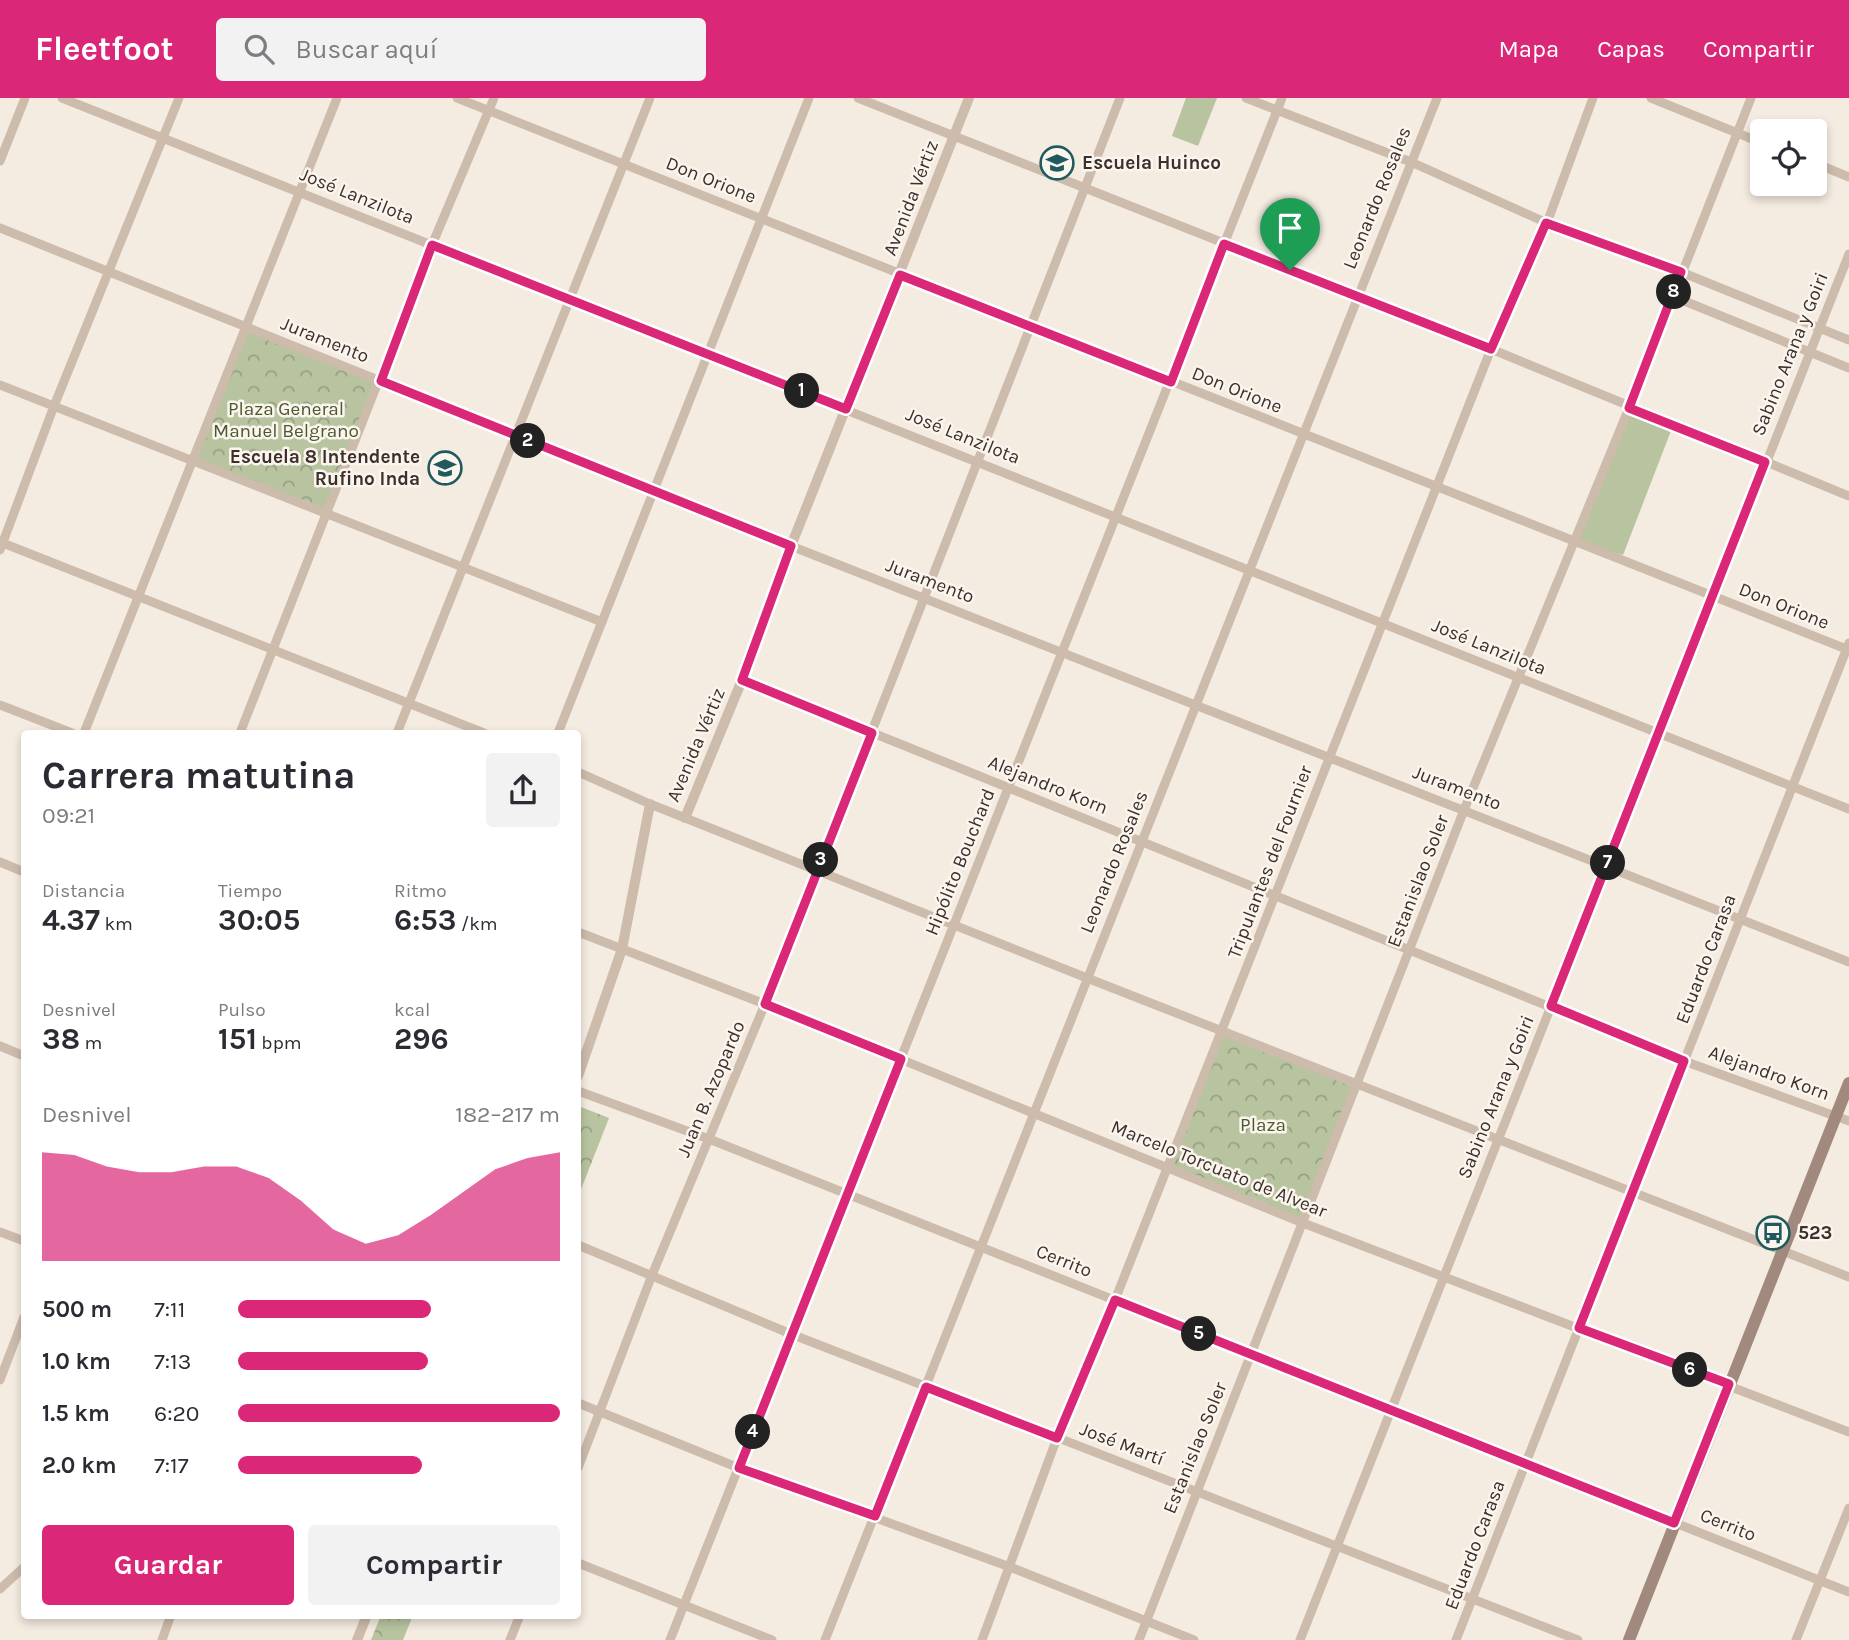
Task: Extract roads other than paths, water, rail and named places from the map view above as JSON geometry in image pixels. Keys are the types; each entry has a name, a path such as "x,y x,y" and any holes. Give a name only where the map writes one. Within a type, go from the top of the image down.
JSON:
{"main road":[{"path":"1629,1640 1849,1083"}],"street":[{"path":"0,161 25,98"},
{"name":"José Lanzilota","path":"62,98 1849,809"},
{"path":"179,98 54,406 1,545 476,730"},
{"path":"85,730 337,98"},
{"name":"Don Orione","path":"457,98 1714,597 1848,647"},
{"path":"241,730 381,381 432,245 494,98"},
{"path":"398,730 650,98"},
{"path":"559,730 809,98"},
{"path":"858,98 1491,349 1629,408 1849,496"},
{"name":"Avenida Vértiz","path":"685,818 742,680 791,546 969,98"},
{"name":"Juan B. Azopardo","path":"581,1460 652,1275 765,1004 1120,98"},
{"path":"1246,98 1411,162 1546,223 1681,272 1849,340"},
{"name":"Hipólito Bouchard","path":"670,1640 1282,98"},
{"name":"Leonardo Rosales","path":"825,1640 1356,296 1437,98"},
{"name":"Tripulantes del Fournier","path":"982,1640 1057,1438 1115,1300 1491,349 1546,223 1593,98"},
{"path":"1651,98 1750,138"},
{"name":"Estanislao Soler","path":"1139,1640 1412,950 1464,810 1520,679 1751,98"},
{"path":"1827,168 1849,177"},
{"name":"Juramento","path":"0,228 791,546 1849,961"},
{"name":"Sabino Arana y Goiri","path":"1300,1640 1849,254"},
{"path":"1672,296 1849,369"},
{"path":"0,385 602,622"},
{"name":"Eduardo Carasa","path":"1456,1640 1848,647"},
{"name":"Alejandro Korn","path":"742,680 1684,1061 1849,1121"},
{"path":"0,705 64,730"},
{"path":"581,773 650,804 1087,978 1849,1277"},
{"name":"Avenida Vértiz","path":"581,1067 622,949 650,804"},
{"path":"0,862 21,871"},
{"name":"Marcelo Torcuato de Alvear","path":"581,933 765,1004 1303,1223 1729,1384 1849,1433"},
{"path":"0,1045 21,1055"},
{"name":"Cerrito","path":"581,1092 709,1139 1849,1592"},
{"path":"0,1232 21,1240"},
{"name":"José Martí","path":"581,1246 791,1334 1578,1640"},
{"path":"0,1380 21,1325"},
{"path":"581,1405 739,1468 1010,1567 1194,1640"},
{"path":"1797,1640 1849,1508"},
{"path":"581,1564 772,1640"},
{"path":"0,1589 21,1570"},
{"path":"162,1640 170,1619"},
{"path":"357,1640 365,1619"},
{"path":"510,1640 518,1619"}],"place":[{"name":"Escuela Huinco","path":"1057,163"},
{"name":"Escuela 8 Intendente Rufino Inda","path":"445,468"},
{"name":"523","path":"1773,1233"}],"park label":[{"name":"Plaza General Manuel Belgrano","path":"286,420"},
{"name":"Plaza","path":"1263,1125"}]}
